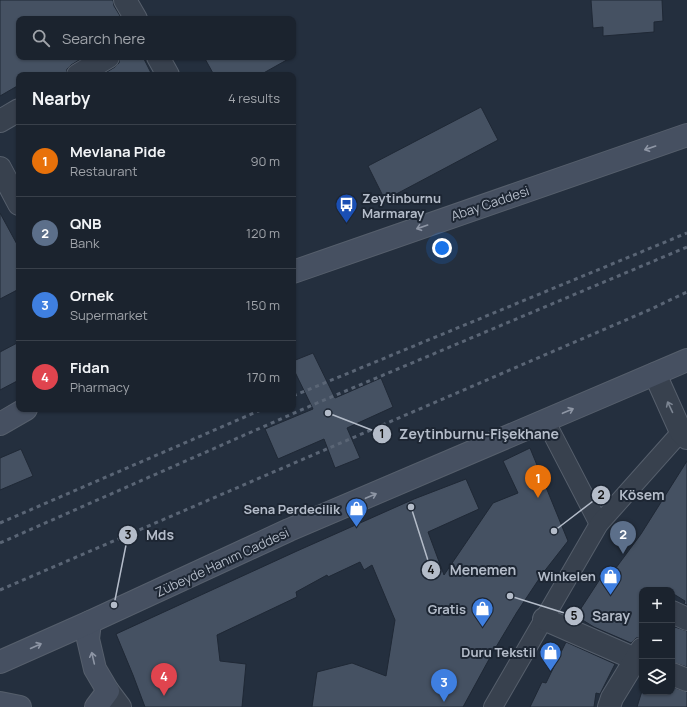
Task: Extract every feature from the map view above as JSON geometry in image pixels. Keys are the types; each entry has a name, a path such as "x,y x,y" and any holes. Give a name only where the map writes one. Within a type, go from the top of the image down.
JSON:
{"main road":[{"name":"Abay Caddesi","path":"296,271 687,135"},
{"name":"Zübeyde Hanım Caddesi","path":"0,662 289,530 687,360"},
{"path":"0,424 21,412"},
{"path":"90,622 88,639 95,669 108,702"},
{"path":"0,703 20,707"}],"street":[{"path":"125,0 134,16"},
{"path":"83,72 103,60"},
{"path":"160,60 166,72"},
{"path":"0,121 16,112"},
{"path":"0,168 16,198"},
{"path":"493,707 599,524 684,435 655,374"},
{"path":"545,420 599,524"},
{"path":"675,613 687,619"},
{"path":"544,619 639,657"},
{"path":"609,707 612,698 639,658"},
{"path":"675,675 687,680"}],"building":[{"path":"0,0 113,0 114,6 120,16 16,16 16,60 79,60 71,65 67,69 66,72 16,72 16,87 0,96"},
{"path":"591,0 662,0 663,21 654,22 654,32 603,36 603,27 593,28"},
{"path":"120,60 144,60 150,72 107,72 119,63"},
{"path":"206,60 287,60 265,72 212,72"},
{"path":"481,107 498,140 385,200 368,166"},
{"path":"0,213 16,242 16,291 0,299"},
{"path":"16,344 16,382 0,390 0,352"},
{"path":"313,353 335,398 381,378 393,407 347,428 360,458 335,468 324,439 278,459 265,429 313,409 296,374 296,360"},
{"path":"530,448 568,541 543,573 517,612 463,707 312,707 317,672 352,663 386,676 395,620 372,565 364,570 360,562 328,577 327,575 296,592 297,597 217,635 220,661 246,664 242,707 145,707 116,634 414,499 466,479 479,509 428,532 444,575 493,503 518,493 503,461"},
{"path":"21,449 33,476 0,490 0,458"},
{"path":"687,461 687,605 684,604 685,601 675,595 675,587 639,587 639,638 636,638 631,643 594,627 576,616 602,576 607,580 641,534"},
{"path":"675,627 687,631 687,667 675,663"},
{"path":"566,642 615,664 600,694 596,693 594,707 530,707 542,682 546,683"},
{"path":"675,688 687,692 687,707 637,707 641,695 675,695"}],"railway":[{"path":"296,395 687,233"},
{"path":"0,543 317,403 687,247"},
{"path":"0,590 649,310 687,292"},
{"path":"0,523 256,412"}],"place":[{"name":"Zeytinburnu Marmaray","path":"346,224"},
{"name":"Zeytinburnu-Fişekhane","path":"328,413"},
{"name":"Mevlana Pide","path":"538,498"},
{"name":"Menemen","path":"411,507"},
{"name":"Sena Perdecilik","path":"356,528"},
{"name":"Kösem","path":"554,531"},
{"name":"QNB","path":"623,554"},
{"name":"Saray","path":"510,596"},
{"name":"Winkelen","path":"611,596"},
{"name":"Mds","path":"114,605"},
{"name":"Gratis","path":"482,628"},
{"name":"Duru Tekstil","path":"551,672"},
{"name":"Fidan","path":"164,696"},
{"name":"Ornek","path":"444,702"}]}
